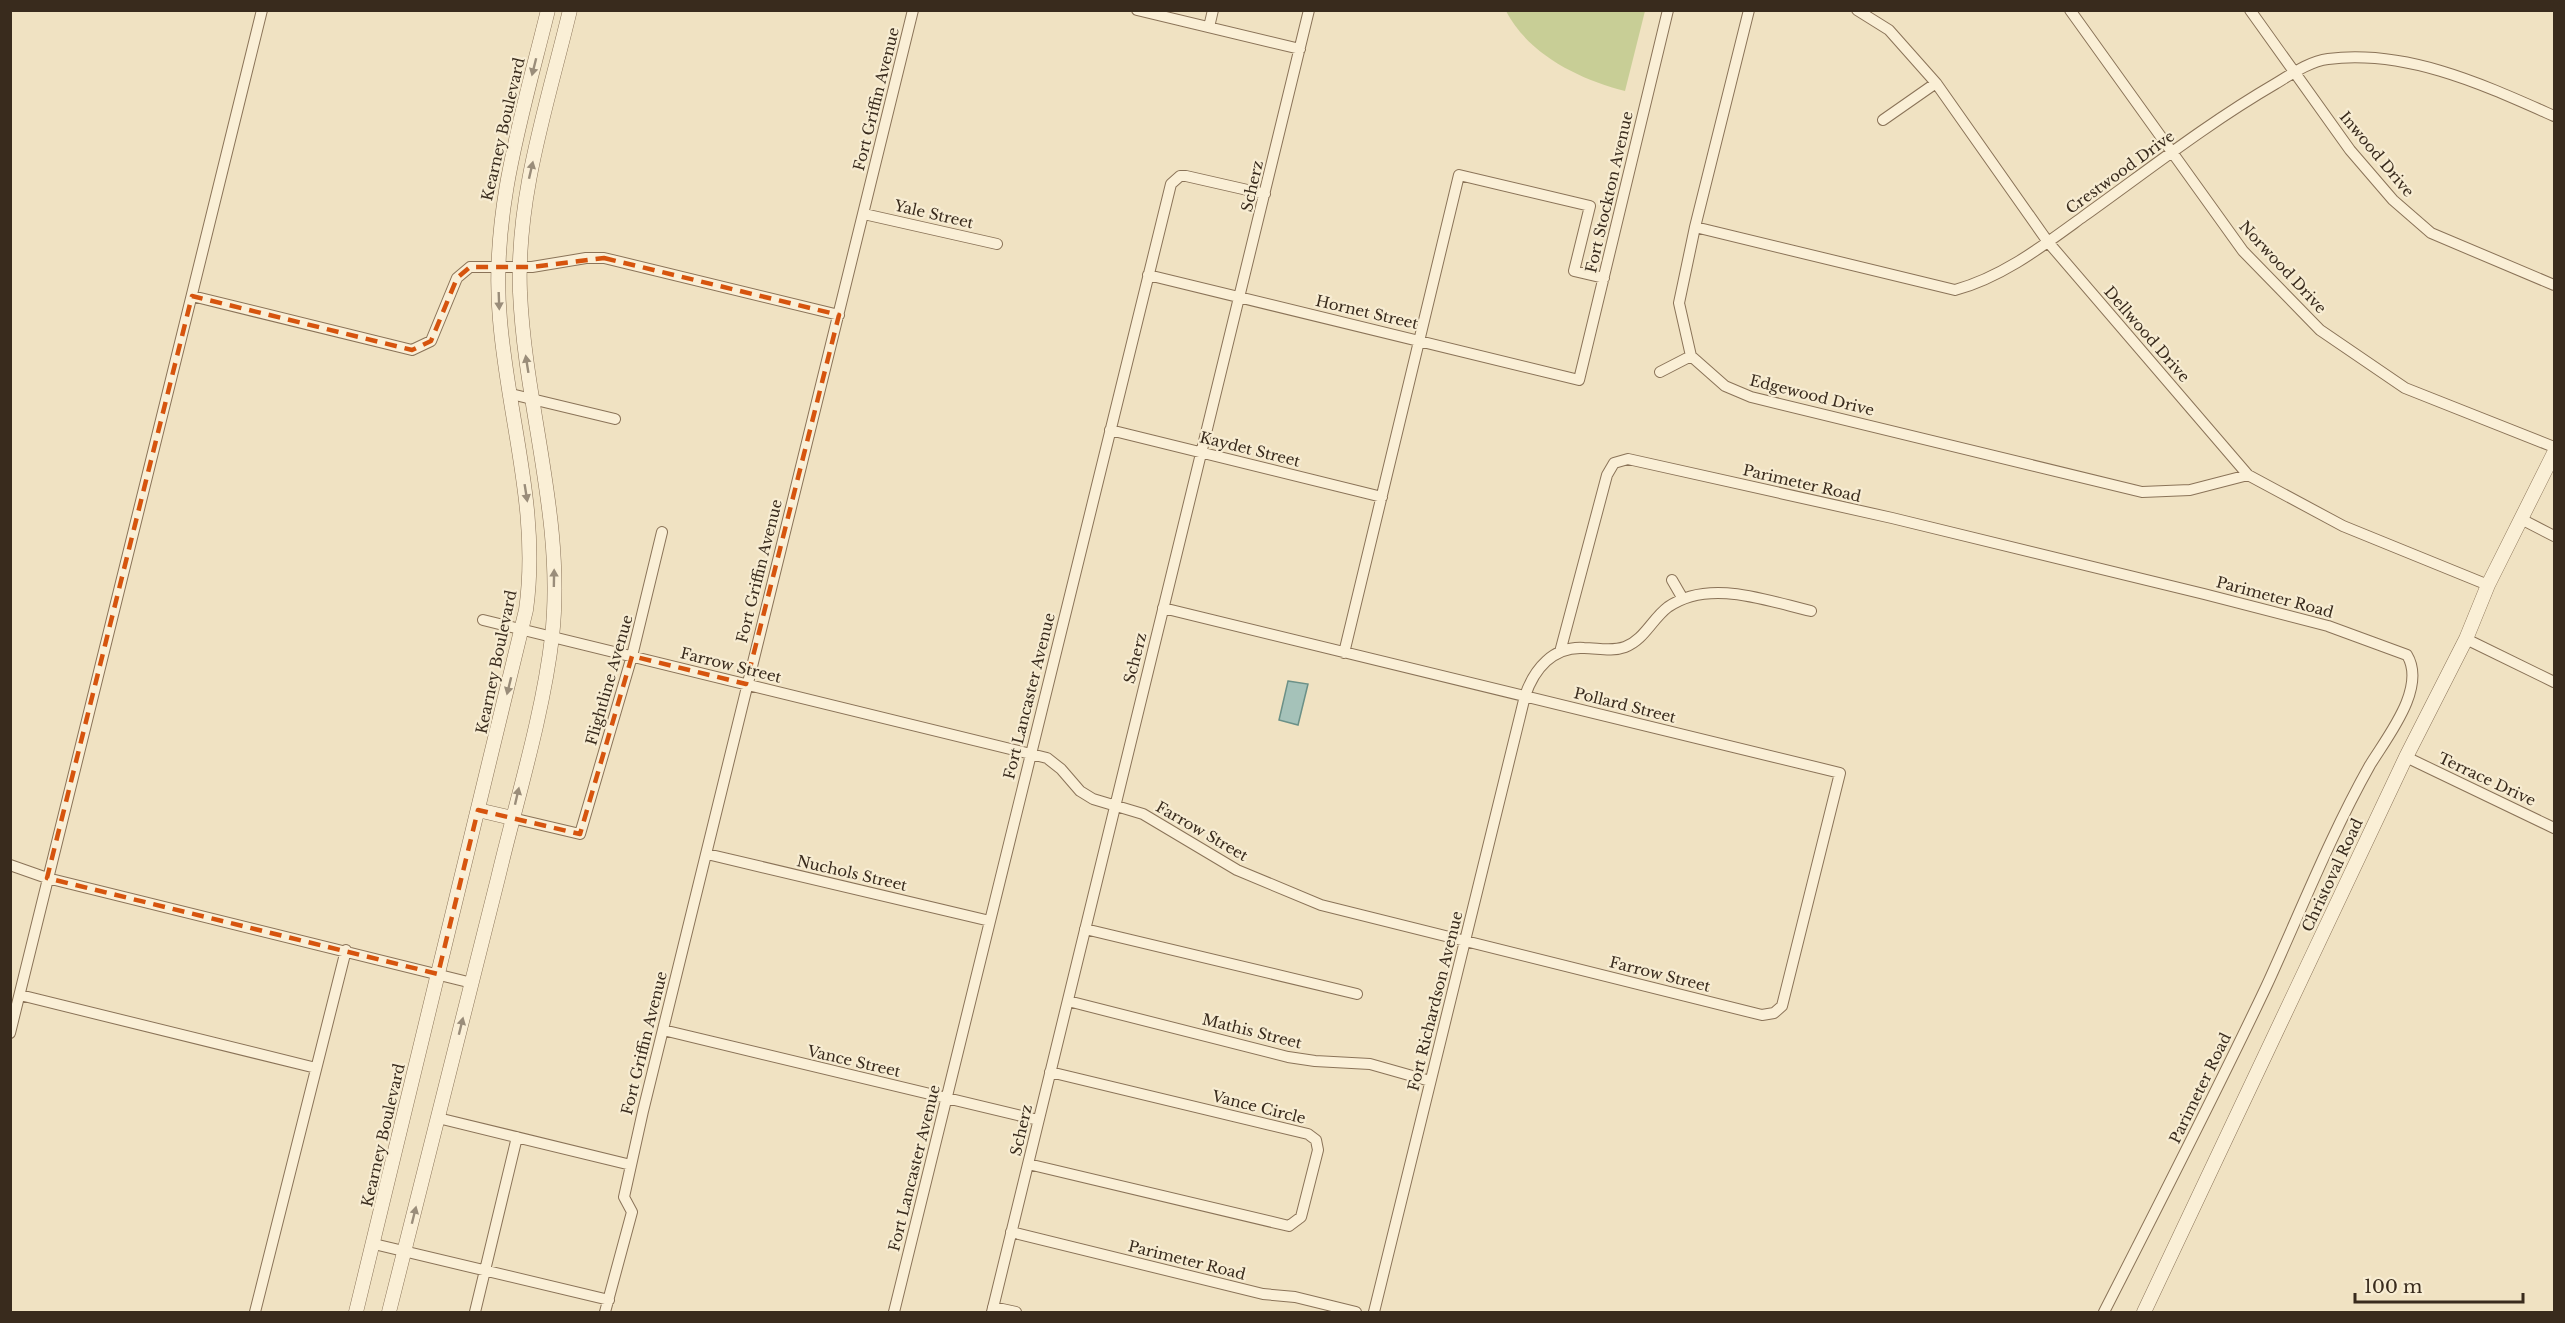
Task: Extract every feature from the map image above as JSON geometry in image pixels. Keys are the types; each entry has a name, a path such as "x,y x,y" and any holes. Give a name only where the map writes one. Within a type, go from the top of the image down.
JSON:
{"street":[{"path":"10,1033 262,10"},
{"name":"Kearney Boulevard","path":"356,1312 522,630 529,590 531,544 528,504 500,320 498,266 506,186 548,10"},
{"path":"389,1312 512,818 552,636 554,548 548,487 523,337 519,267 527,189 570,10"},
{"name":"Fort Griffin Avenue","path":"605,1312 632,1212 624,1197 663,1030 746,684 914,10"},
{"path":"1137,10 1300,49"},
{"path":"1209,27 1213,10"},
{"name":"Scherz","path":"992,1310 1310,10"},
{"name":"Fort Stockton Avenue","path":"1579,380 1668,10"},
{"path":"1660,372 1691,356 1679,303 1695,227 1749,10"},
{"name":"Dellwood Drive","path":"1857,10 1889,30 1936,83 2048,242 2248,475 2343,526 2488,585"},
{"name":"Norwood Drive","path":"2070,10 2243,251 2320,330 2405,388 2554,447"},
{"name":"Inwood Drive","path":"2250,10 2294,73 2393,200 2431,233 2554,285"},
{"name":"Crestwood Drive","path":"1695,227 1955,290 1984,282 2048,242 2235,108 2294,73 2325,59 2361,57 2426,66 2495,90 2554,116"},
{"path":"1883,120 1936,83"},
{"path":"1344,653 1459,175 1590,206 1574,271 1604,278"},
{"name":"Fort Lancaster Avenue","path":"894,1312 1171,183 1174,178 1186,176 1265,194"},
{"name":"Yale Street","path":"864,214 996,244"},
{"path":"192,296 412,350 431,341 457,278 463,271 480,265 519,267 604,258 839,315"},
{"name":"Hornet Street","path":"1148,275 1579,380"},
{"name":"Edgewood Drive","path":"1691,356 1725,386 1751,397 2142,492 2190,490 2248,475"},
{"path":"511,394 615,419"},
{"name":"Kaydet Street","path":"1110,430 1382,497"},
{"name":"Christoval Road","path":"2144,1312 2406,757 2466,639 2488,585 2554,453"},
{"name":"Parimeter Road","path":"1560,652 1607,475 1614,463 1628,459 1892,518 2215,597 2328,626 2407,655 2414,674 2413,684 2404,707 2353,796 2219,1086 2104,1312"},
{"path":"2521,519 2554,536"},
{"name":"Flightline Avenue","path":"512,818 580,834 632,656 662,532"},
{"path":"1672,580 1683,599"},
{"path":"1560,652 1570,648 1609,650 1627,646 1642,636 1665,610 1683,599 1709,594 1737,594 1811,611"},
{"name":"Pollard Street","path":"1163,608 1840,773 1785,999 1778,1011"},
{"name":"Farrow Street","path":"483,620 1030,753 1054,762 1085,794 1152,819 1211,856 1294,894 1351,913 1762,1015 1778,1011"},
{"path":"2466,639 2554,682"},
{"name":"Fort Richardson Avenue","path":"1374,1312 1525,696 1538,669 1560,652"},
{"name":"Terrace Drive","path":"2406,757 2554,828"},
{"path":"478,810 512,818"},
{"name":"Nuchols Street","path":"707,854 990,921"},
{"path":"10,865 47,878 472,983"},
{"path":"1085,929 1357,994"},
{"path":"255,1312 345,950"},
{"path":"20,995 316,1068"},
{"name":"Mathis Street","path":"1068,1001 1288,1057 1370,1064 1430,1081"},
{"name":"Vance Street","path":"663,1030 1038,1120"},
{"name":"Vance Circle","path":"1028,1164 1289,1227 1301,1218 1318,1150 1316,1140 1308,1134 1050,1072"},
{"path":"438,1118 631,1165"},
{"path":"475,1312 517,1137"},
{"name":"Parimeter Road","path":"1011,1232 1263,1294 1295,1296 1356,1312"},
{"path":"374,1244 609,1300"},
{"path":"992,1310 1016,1312"}],"highlighted area":[{"path":"604,258 839,315 746,684 632,656 580,834 478,810 438,974 47,878 192,296 412,350 431,341 457,278 470,267 532,267"}],"green space":[{"path":"1506,11 1645,11 1625,91 1590,80 1557,63 1528,40"}],"water":[{"path":"1288,681 1308,684 1298,725 1279,720"}]}
